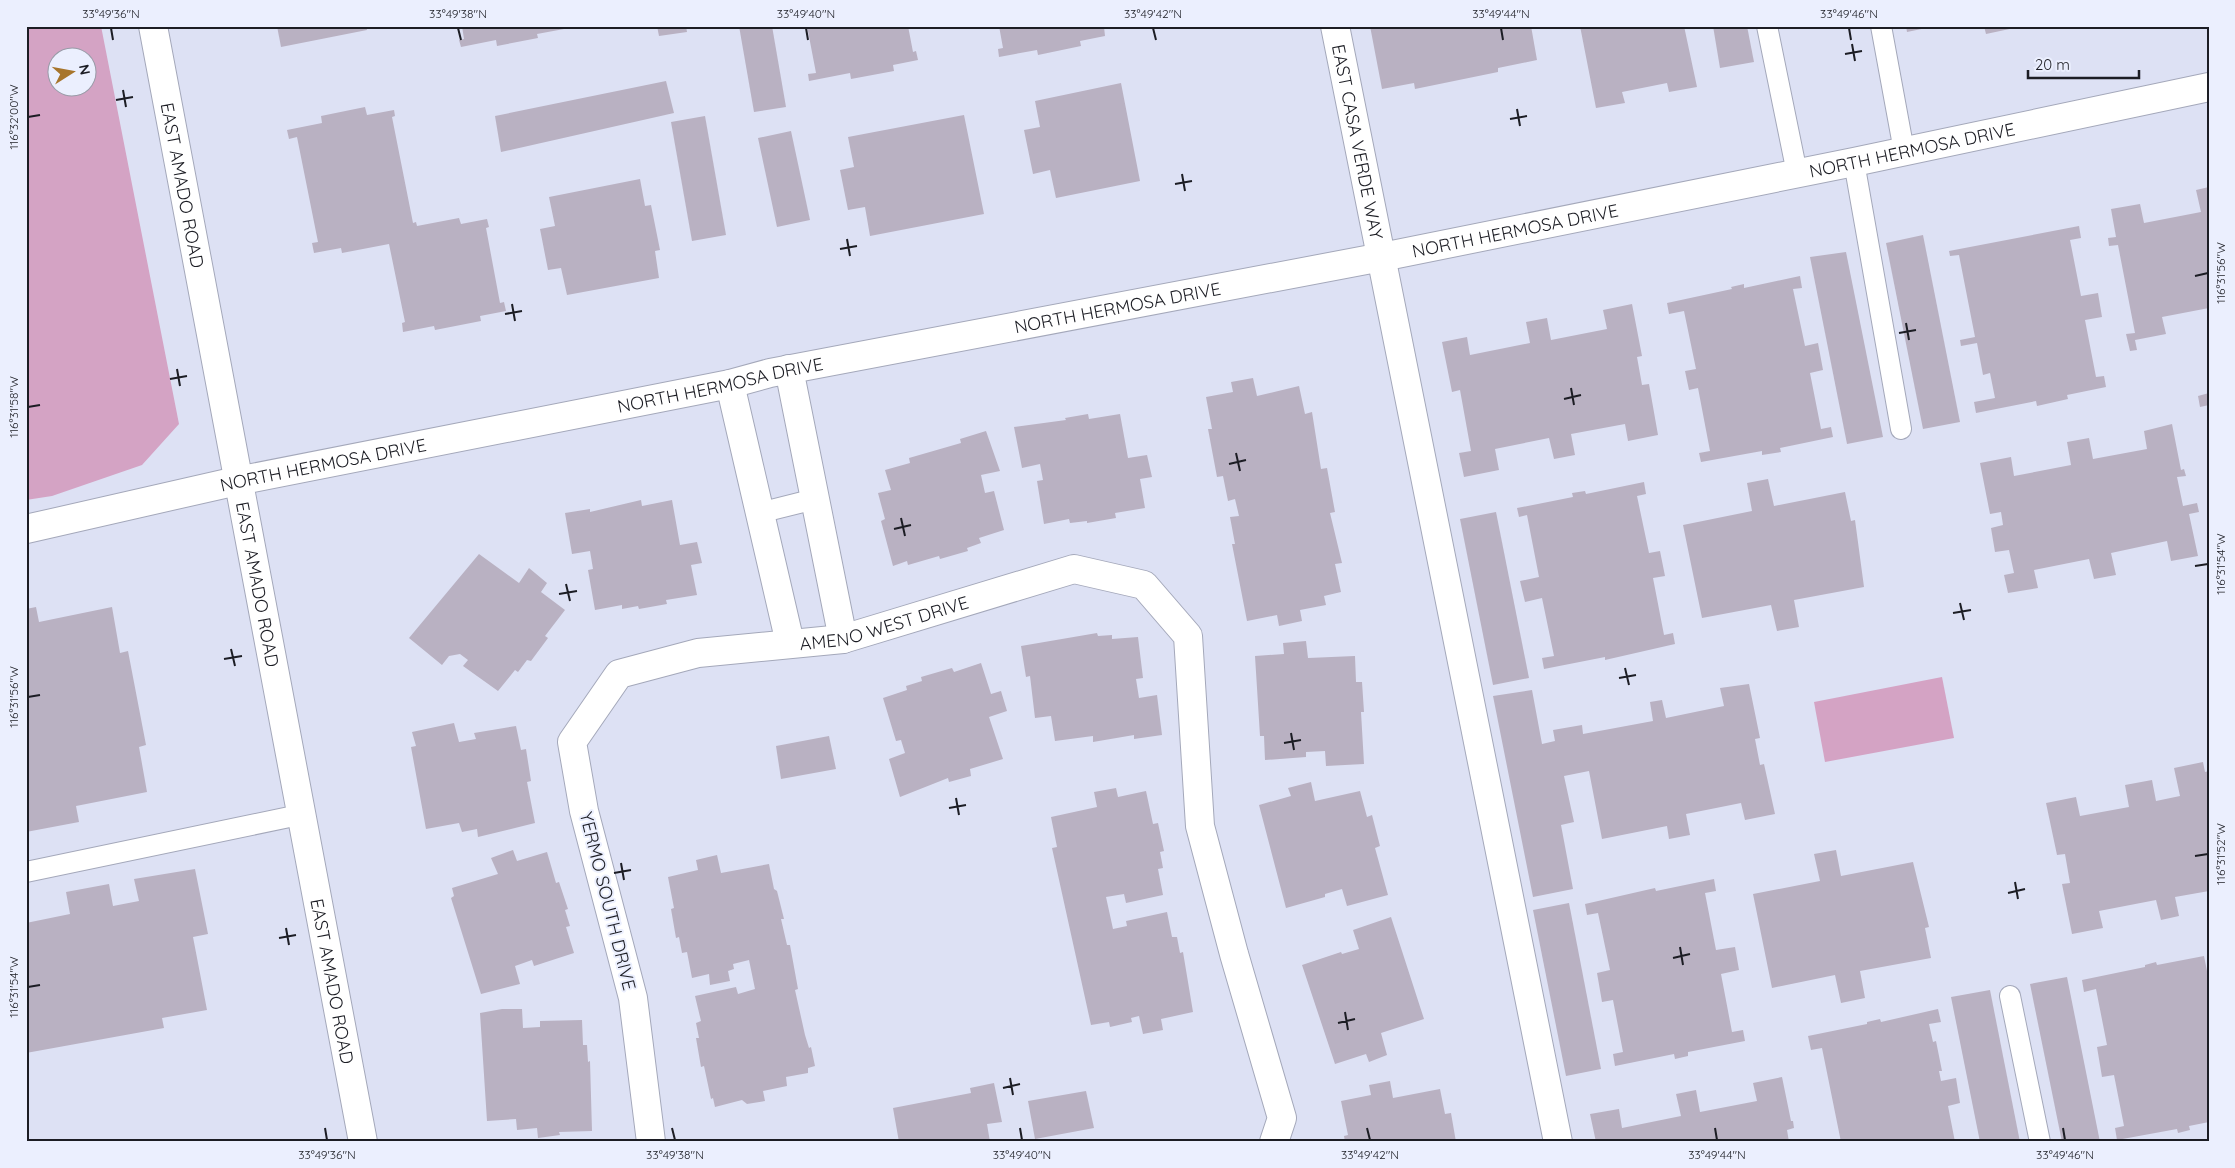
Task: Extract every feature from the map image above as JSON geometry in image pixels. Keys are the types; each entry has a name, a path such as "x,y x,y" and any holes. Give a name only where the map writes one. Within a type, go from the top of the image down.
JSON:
{"street":[{"name":"EAST AMADO ROAD","path":"153,26 362,1142"},
{"name":"EAST CASA VERDE WAY","path":"1335,26 1558,1142"},
{"name":"NORTH HERMOSA DRIVE","path":"26,529 237,481 730,384 788,369 1382,257 1854,162 2209,87"},
{"path":"788,369 843,638"},
{"path":"730,384 790,643"},
{"name":"AMENO WEST DRIVE","path":"619,674 698,653 843,638 1074,569 1144,585 1188,636 1200,826 1234,954 1282,1118 1274,1142"},
{"name":"YERMO SOUTH DRIVE","path":"619,674 572,742 584,811 633,998 651,1142"}],"lane":[{"path":"1767,26 1797,173"},
{"path":"1881,26 1904,151"},
{"path":"1854,162 1901,429"},
{"path":"760,513 815,499"},
{"path":"26,872 300,815"},
{"path":"2010,996 2040,1142"}],"shaded area":[{"path":"26,26 101,26 179,424 142,465 52,496 26,500"},
{"path":"1942,677 1954,738 1825,762 1814,702"}],"building":[{"path":"277,26 366,26 367,30 281,47"},
{"path":"462,26 564,26 564,29 537,34 538,38 497,46 496,40 461,47 459,40 464,39"},
{"path":"657,26 686,26 687,32 659,36"},
{"path":"739,26 772,26 786,107 754,112"},
{"path":"807,26 908,26 913,52 916,51 918,60 893,65 894,71 851,79 850,73 809,81 808,74 816,73"},
{"path":"999,26 1101,26 1104,27 1105,36 1080,41 1081,46 1038,55 1037,50 999,57 998,49 1003,48"},
{"path":"1370,26 1531,26 1537,60 1498,68 1498,72 1415,89 1414,83 1382,89"},
{"path":"1580,26 1684,26 1697,87 1669,92 1667,83 1622,92 1625,103 1596,108"},
{"path":"1713,26 1747,26 1754,62 1720,68"},
{"path":"1906,26 1931,26 1931,27 1907,32"},
{"path":"1984,26 2019,26 2019,27 1986,34"},
{"path":"666,81 674,113 501,152 495,116"},
{"path":"1121,83 1140,181 1056,198 1050,170 1033,174 1024,130 1040,127 1035,101"},
{"path":"365,107 367,115 394,110 395,116 392,117 413,223 416,222 417,226 459,218 461,224 487,219 489,227 486,228 500,303 504,302 506,311 480,316 481,321 435,330 434,326 403,332 402,323 405,322 389,244 342,253 341,248 314,253 312,243 318,242 297,137 289,139 287,130 322,123 321,116"},
{"path":"964,115 984,214 870,236 865,207 848,210 840,170 854,167 848,137"},
{"path":"705,116 726,235 692,241 671,122"},
{"path":"791,131 810,220 777,227 758,138"},
{"path":"640,179 645,206 651,205 660,250 655,251 659,278 567,295 561,268 548,270 540,229 555,226 549,197"},
{"path":"2209,187 2209,308 2162,317 2166,334 2135,340 2137,350 2130,351 2126,334 2135,333 2118,245 2109,246 2108,238 2116,237 2111,209 2140,204 2144,223 2201,212 2196,190"},
{"path":"2079,226 2081,238 2070,240 2081,296 2098,293 2102,317 2085,320 2096,377 2104,376 2106,387 2067,395 2068,399 2037,406 2036,401 1976,413 1974,402 1995,398 1990,373 1983,375 1977,343 1961,346 1960,340 1975,337 1959,255 1950,256 1949,251"},
{"path":"1923,235 1960,422 1923,429 1886,243"},
{"path":"1846,252 1883,437 1847,444 1810,257"},
{"path":"1800,276 1802,288 1793,289 1805,346 1818,343 1823,370 1810,373 1821,429 1831,427 1833,437 1780,448 1781,452 1762,455 1762,451 1701,462 1699,453 1710,451 1698,388 1689,390 1685,371 1696,369 1684,311 1669,314 1667,303 1732,289 1731,287 1744,284 1744,288"},
{"path":"1632,304 1642,356 1637,357 1642,385 1649,384 1658,435 1628,441 1625,424 1571,434 1575,455 1554,459 1549,438 1495,449 1499,470 1464,477 1459,453 1471,451 1460,390 1452,392 1442,342 1467,337 1470,355 1530,343 1526,322 1547,318 1551,340 1607,329 1603,310"},
{"path":"1253,378 1257,396 1299,386 1305,414 1312,412 1321,469 1327,468 1335,512 1330,513 1342,563 1335,564 1341,592 1324,596 1326,605 1300,610 1302,621 1279,626 1277,615 1247,621 1232,544 1235,544 1230,517 1239,516 1235,499 1228,501 1223,476 1217,477 1208,429 1212,429 1206,397 1233,392 1231,382"},
{"path":"2209,393 2209,405 2200,407 2198,396"},
{"path":"1088,414 1089,419 1120,414 1128,458 1147,455 1152,477 1140,479 1145,508 1115,513 1116,518 1087,523 1087,521 1070,523 1069,519 1044,524 1037,481 1043,480 1040,464 1022,468 1014,427 1066,420 1065,418"},
{"path":"2172,424 2181,470 2184,469 2186,476 2177,477 2183,506 2197,503 2199,512 2189,514 2198,556 2171,561 2167,541 2111,553 2116,575 2094,579 2089,559 2034,570 2038,588 2008,593 2004,575 2014,573 2009,550 1995,552 1991,528 2003,525 2001,512 1990,514 1980,463 2011,457 2014,476 2071,465 2067,442 2089,438 2093,459 2147,449 2144,431"},
{"path":"986,431 1000,471 981,475 985,493 994,491 1004,530 979,538 981,543 967,548 968,551 940,559 939,556 908,565 907,561 893,566 881,521 885,519 878,493 891,490 885,470 910,463 909,458 961,443 960,439"},
{"path":"1768,479 1774,506 1845,492 1851,521 1855,520 1864,587 1794,600 1799,627 1777,631 1771,605 1702,618 1683,525 1752,511 1747,483"},
{"path":"1644,482 1646,494 1637,496 1649,553 1660,551 1665,576 1653,578 1664,635 1673,633 1675,644 1605,660 1605,657 1544,669 1542,658 1554,656 1542,598 1525,602 1520,581 1539,577 1527,515 1519,517 1517,508 1573,497 1572,493 1585,491 1586,494"},
{"path":"641,500 642,506 672,500 680,545 697,542 702,563 691,565 697,595 666,600 667,604 639,609 638,606 622,609 622,605 595,610 588,570 593,569 590,551 572,554 565,513 590,509 590,512"},
{"path":"1496,512 1529,678 1493,685 1460,519"},
{"path":"479,554 519,583 529,568 547,583 541,592 565,610 545,636 548,638 531,661 527,660 518,672 515,670 498,691 463,666 468,660 460,654 449,656 442,665 409,638"},
{"path":"36,607 39,622 112,607 120,653 128,651 146,745 139,747 147,792 76,806 79,822 26,832 26,609"},
{"path":"1097,633 1098,636 1112,635 1112,639 1138,637 1143,678 1136,679 1139,698 1157,695 1162,735 1134,739 1134,735 1093,742 1093,736 1055,741 1051,716 1035,718 1030,676 1026,677 1021,646"},
{"path":"1306,641 1308,658 1355,656 1356,682 1362,682 1364,712 1361,712 1364,764 1326,766 1325,751 1306,752 1306,757 1265,760 1264,736 1260,736 1255,656 1284,654 1283,643"},
{"path":"981,663 991,694 1001,691 1007,711 989,717 1003,759 970,769 971,776 949,782 948,778 900,797 889,759 905,753 901,740 896,741 883,698 907,690 906,686 922,681 921,677 952,668 954,672"},
{"path":"1749,684 1760,738 1755,739 1760,765 1764,764 1775,814 1745,820 1741,803 1686,814 1690,835 1669,839 1667,826 1602,839 1589,771 1564,776 1574,822 1561,825 1573,889 1533,897 1493,696 1532,690 1542,744 1555,741 1553,730 1582,725 1583,734 1653,721 1650,702 1662,700 1666,718 1724,706 1720,688"},
{"path":"454,723 459,742 476,739 474,733 516,726 521,750 526,749 531,781 527,782 535,823 478,837 477,829 462,832 459,823 426,829 411,747 416,746 412,732"},
{"path":"829,736 836,769 781,779 776,746"},
{"path":"2203,762 2205,772 2209,771 2209,891 2175,897 2179,916 2161,920 2156,900 2099,911 2103,928 2072,934 2062,884 2070,883 2065,854 2057,855 2046,803 2076,797 2080,816 2129,807 2125,785 2152,780 2156,801 2180,796 2174,768"},
{"path":"1311,782 1315,801 1360,791 1367,817 1372,815 1380,846 1375,848 1388,895 1347,906 1342,889 1325,894 1325,897 1286,908 1259,805 1291,796 1288,788"},
{"path":"1116,788 1118,797 1146,791 1153,824 1158,823 1164,851 1160,852 1163,868 1158,869 1163,895 1126,903 1124,894 1106,897 1113,929 1127,926 1126,921 1167,912 1172,937 1177,937 1180,953 1183,952 1193,1012 1161,1019 1163,1030 1143,1034 1139,1016 1131,1018 1132,1022 1110,1027 1109,1022 1091,1025 1052,848 1057,847 1051,817 1097,807 1094,792"},
{"path":"513,850 517,861 547,852 556,883 559,882 568,909 565,910 570,926 566,927 574,953 534,966 532,960 515,966 520,984 481,994 451,898 454,896 452,888 498,874 491,858"},
{"path":"1836,850 1841,876 1913,862 1929,927 1925,928 1931,958 1860,971 1865,998 1841,1003 1835,975 1772,988 1753,894 1820,881 1814,854"},
{"path":"717,855 721,873 769,864 774,889 777,891 784,919 781,919 787,945 790,945 798,989 795,990 805,1035 809,1048 811,1047 815,1066 808,1068 808,1073 786,1077 787,1086 763,1091 765,1101 747,1104 742,1100 715,1107 713,1098 711,1099 704,1066 701,1067 696,1038 699,1038 696,1023 701,1021 695,996 736,987 738,994 755,989 749,960 733,964 734,969 728,971 730,981 710,985 709,974 692,978 687,952 682,953 679,937 676,938 671,909 674,908 668,877 698,870 696,860"},
{"path":"195,869 208,934 193,937 207,1010 162,1018 164,1028 26,1053 26,923 70,914 66,892 109,884 113,906 139,901 134,879"},
{"path":"1714,879 1716,891 1705,893 1716,950 1735,947 1739,970 1721,974 1732,1032 1743,1030 1745,1041 1688,1052 1688,1056 1675,1059 1674,1054 1615,1066 1613,1054 1623,1052 1613,1000 1602,1002 1597,973 1610,970 1598,913 1587,915 1585,904 1655,888 1656,891"},
{"path":"1569,903 1601,1069 1566,1076 1533,910"},
{"path":"1391,917 1424,1019 1381,1033 1387,1055 1369,1062 1366,1054 1335,1064 1302,965 1341,952 1342,954 1359,949 1353,930"},
{"path":"2204,956 2209,981 2209,1122 2189,1126 2190,1130 2178,1133 2177,1129 2117,1140 2115,1128 2124,1126 2114,1075 2102,1077 2097,1047 2107,1045 2096,989 2084,992 2082,980 2145,967 2145,965 2156,962 2157,965"},
{"path":"2067,977 2100,1142 2062,1142 2030,984"},
{"path":"1990,990 2020,1142 1980,1142 1951,997"},
{"path":"502,1009 522,1009 523,1028 540,1027 540,1021 582,1020 583,1045 587,1045 588,1062 590,1061 592,1131 559,1132 560,1135 538,1138 537,1128 517,1130 516,1119 487,1121 480,1013"},
{"path":"1938,1009 1941,1022 1929,1024 1933,1042 1936,1041 1942,1071 1939,1071 1941,1081 1956,1078 1960,1103 1948,1106 1955,1142 1841,1142 1822,1048 1811,1050 1808,1036 1867,1024 1867,1022 1880,1019 1881,1022"},
{"path":"1782,1077 1794,1128 1787,1130 1789,1142 1596,1142 1590,1114 1619,1109 1622,1128 1681,1116 1676,1094 1696,1090 1700,1112 1757,1101 1753,1083"},
{"path":"1390,1081 1393,1098 1440,1089 1445,1114 1451,1113 1456,1142 1345,1142 1344,1136 1348,1135 1341,1101 1371,1095 1369,1085"},
{"path":"994,1083 1002,1122 987,1124 990,1142 899,1142 893,1108 971,1093 970,1088"},
{"path":"1086,1091 1094,1128 1035,1139 1028,1101"}]}
